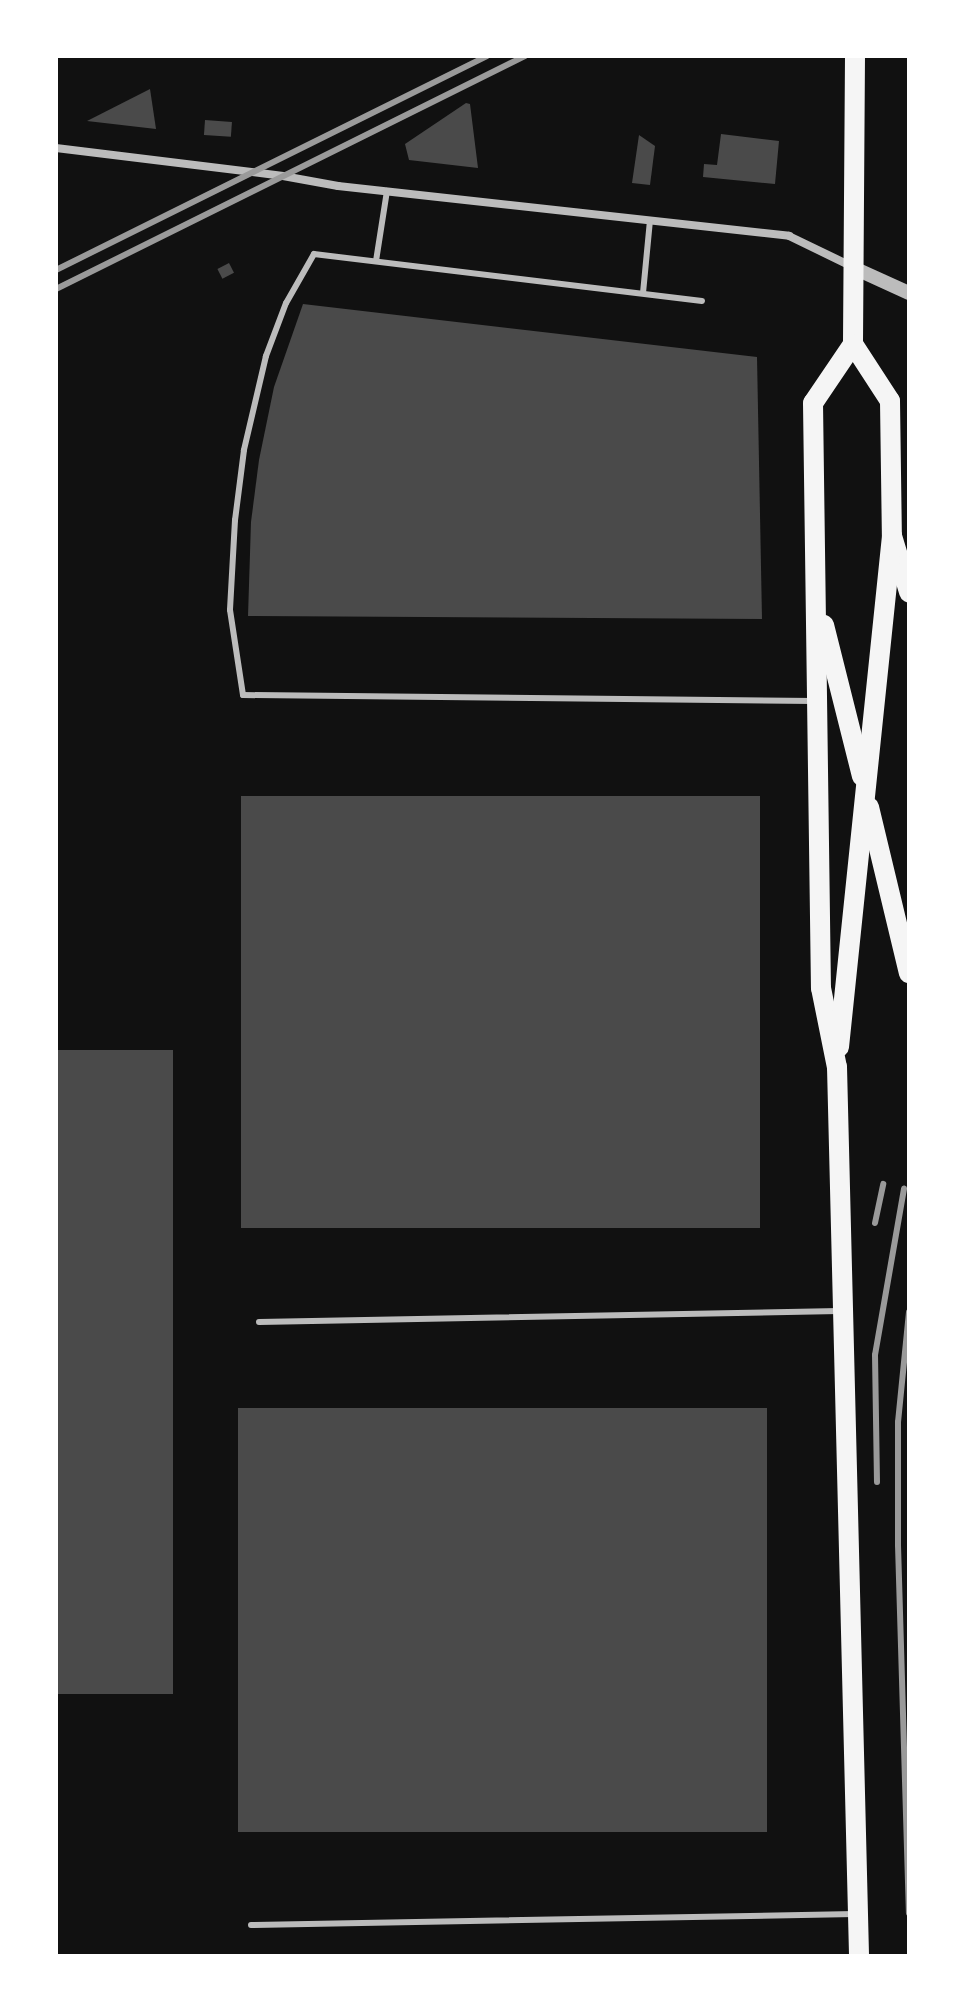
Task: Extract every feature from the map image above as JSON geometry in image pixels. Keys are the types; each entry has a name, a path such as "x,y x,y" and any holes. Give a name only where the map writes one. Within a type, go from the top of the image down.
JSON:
{"main road":[{"path":"837,1067 821,988 813,403 853,344 855,56"},
{"path":"853,344 890,401 892,536 837,1067 859,1956"},
{"path":"892,536 909,592"},
{"path":"815,590 909,973"}],"street":[{"path":"56,148 387,191 789,236 909,293"}],"lane":[{"path":"376,261 387,191"},
{"path":"643,293 650,220"},
{"path":"702,301 314,254 286,303 266,356 247,436 235,520 230,610 243,695 818,701"},
{"path":"259,1322 843,1311"},
{"path":"251,1925 858,1914"}],"building":[{"path":"150,89 156,129 87,121"},
{"path":"466,103 470,104 478,168 409,160 405,144"},
{"path":"205,120 232,122 231,137 204,135"},
{"path":"721,134 779,141 775,184 703,177 704,164 717,165"},
{"path":"639,135 655,146 650,185 632,183"},
{"path":"229,263 234,273 222,279 217,269"},
{"path":"303,304 757,357 762,619 248,616 251,522 259,460 274,387"},
{"path":"241,796 760,796 760,1228 241,1228"},
{"path":"56,1050 173,1050 173,1694 56,1694"},
{"path":"238,1408 767,1408 767,1832 238,1832"}],"railway":[{"path":"56,270 487,56"},
{"path":"56,289 525,56"},
{"path":"875,1223 883,1184"},
{"path":"877,1482 875,1355 904,1188"},
{"path":"909,1312 898,1422 898,1545 909,1913"}]}
